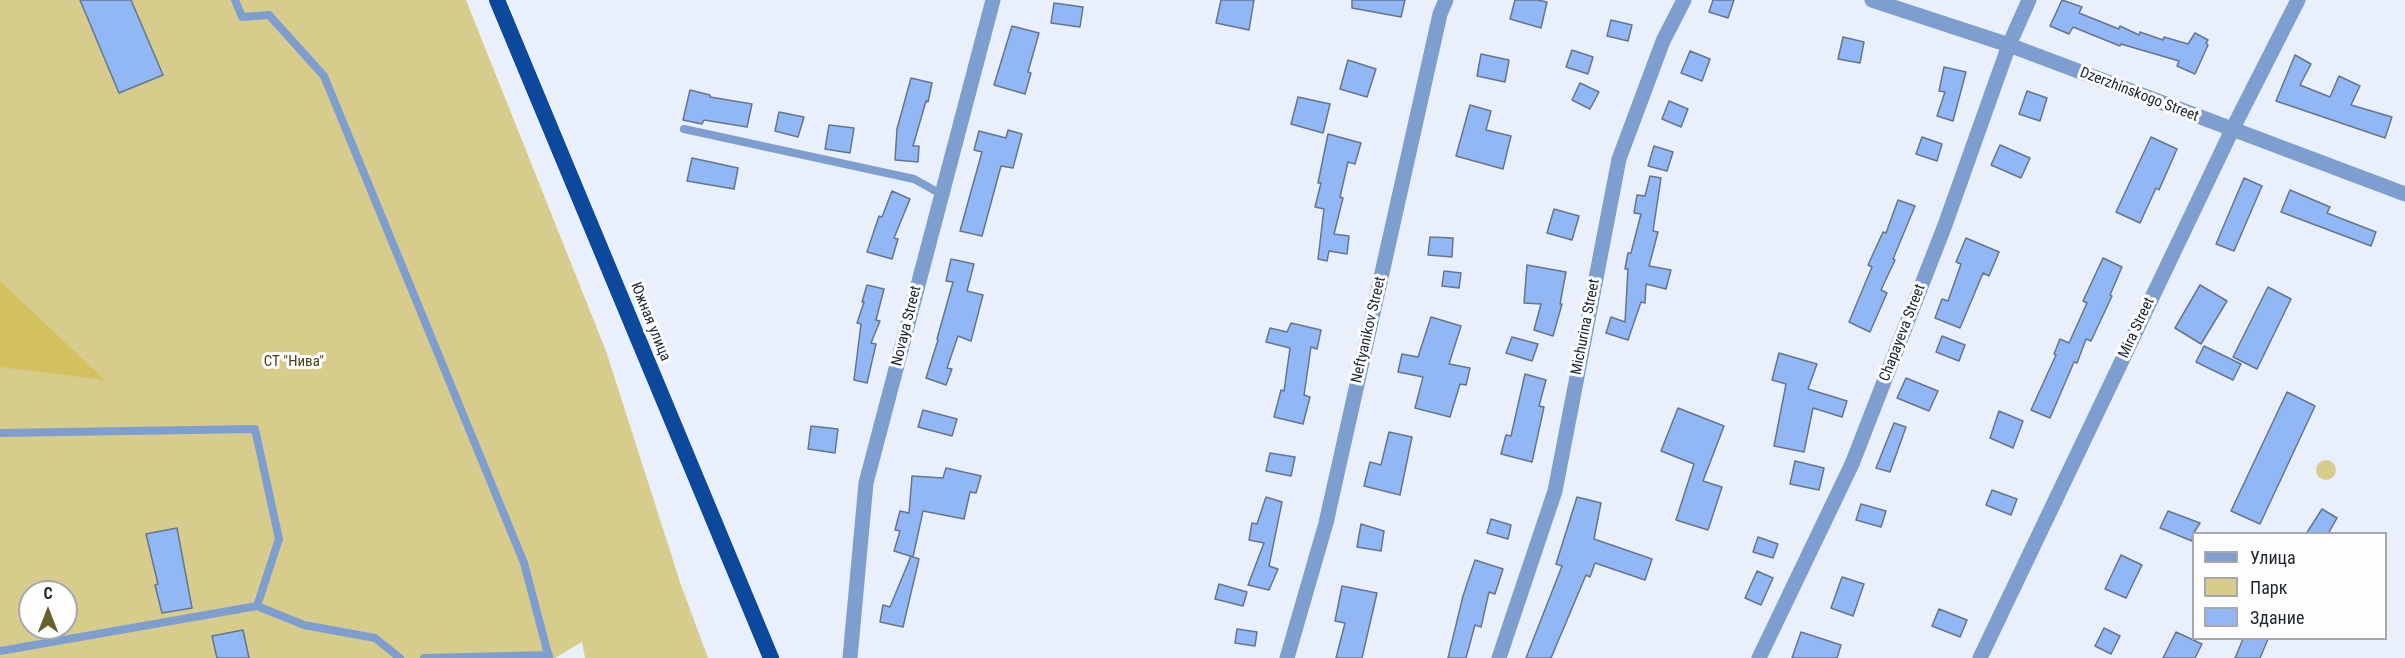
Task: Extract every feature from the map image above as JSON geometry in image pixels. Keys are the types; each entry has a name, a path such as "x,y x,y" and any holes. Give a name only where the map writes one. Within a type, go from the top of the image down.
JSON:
{"highway":[{"name":"Южная улица","path":"497,0 771,658"}],"street":[{"name":"Novaya Street","path":"850,658 866,483 993,0"},
{"name":"Neftyanikov Street","path":"1287,658 1326,523 1440,14 1446,0"},
{"name":"Michurina Street","path":"1499,658 1555,491 1619,159 1663,41 1684,0"},
{"name":"Dzerzhinskogo Street","path":"1872,0 2009,45 2405,194"},
{"name":"Chapayeva Street","path":"1759,658 1852,464 1945,225 2009,45 2029,0"},
{"name":"Mira Street","path":"1980,658 2232,130 2298,0"}],"lane":[{"path":"235,0 242,16 268,15 324,76 524,563 549,657 424,658"},
{"path":"684,129 914,179 941,194"},
{"path":"0,433 255,429 279,539 257,606"},
{"path":"0,651 257,606 304,625 375,638 400,658"}],"green space":[{"name":"СТ \"Нива\"","path":"0,0 466,0 606,351 681,585 708,658 585,658 582,642 555,658 0,658"},
{"path":"2322,460 2330,460 2336,466 2336,474 2330,480 2322,480 2316,474 2316,466"}],"shaded area":[{"path":"0,281 105,380 0,367"}],"building":[{"path":"80,0 131,0 163,75 119,93"},
{"path":"1221,0 1254,0 1249,30 1216,23"},
{"path":"1352,0 1405,0 1401,17 1352,8"},
{"path":"1515,0 1547,2 1541,28 1510,19"},
{"path":"1713,0 1734,0 1728,18 1709,12"},
{"path":"2062,0 2082,7 2079,13 2119,29 2120,26 2139,35 2140,32 2163,40 2164,37 2188,44 2195,33 2208,40 2206,43 2208,45 2195,74 2177,66 2179,61 2121,44 2120,46 2073,27 2069,34 2050,26"},
{"path":"1054,3 1083,7 1080,27 1051,23"},
{"path":"1611,20 1632,25 1628,41 1607,36"},
{"path":"1012,26 1039,33 1028,72 1031,73 1025,94 994,85"},
{"path":"1843,37 1864,42 1860,63 1838,59"},
{"path":"1572,50 1593,57 1588,74 1566,67"},
{"path":"1690,51 1710,59 1702,81 1681,73"},
{"path":"1481,54 1509,60 1505,82 1477,76"},
{"path":"2295,55 2311,64 2300,85 2330,97 2339,76 2360,86 2351,105 2392,117 2385,138 2276,101"},
{"path":"1348,60 1376,69 1367,97 1340,89"},
{"path":"1944,67 1966,72 1953,121 1937,116 1945,92 1939,91"},
{"path":"911,78 932,83 913,146 919,146 918,162 895,160 897,129"},
{"path":"1580,83 1599,92 1590,109 1572,100"},
{"path":"690,90 710,95 710,97 752,104 747,127 704,120 702,124 683,120"},
{"path":"2027,91 2047,98 2040,121 2019,114"},
{"path":"1298,97 1330,104 1323,133 1291,124"},
{"path":"1669,101 1688,109 1681,127 1662,119"},
{"path":"1470,105 1491,111 1486,130 1511,136 1503,169 1456,156"},
{"path":"779,112 804,117 798,137 775,131"},
{"path":"829,125 854,128 850,153 825,149"},
{"path":"1008,130 1022,134 1013,168 1001,166 982,236 960,231 982,152 974,150 979,131 1006,138"},
{"path":"1328,134 1361,143 1355,164 1348,162 1340,197 1343,198 1334,234 1349,236 1347,254 1329,251 1327,261 1318,259 1324,209 1315,207"},
{"path":"1922,137 1942,144 1937,161 1916,154"},
{"path":"2151,137 2177,149 2159,190 2156,188 2140,223 2116,212"},
{"path":"2000,145 2030,158 2021,178 1991,165"},
{"path":"1654,146 1673,152 1667,171 1648,166"},
{"path":"692,158 738,168 734,189 687,181"},
{"path":"1650,176 1661,178 1653,231 1658,232 1649,266 1671,270 1666,289 1646,284 1645,303 1641,302 1628,340 1606,333 1611,317 1625,322 1628,269 1625,269 1641,214 1634,213 1637,195 1645,196"},
{"path":"2244,178 2262,186 2234,251 2216,244"},
{"path":"2290,190 2330,207 2327,213 2376,232 2371,246 2281,212"},
{"path":"892,191 910,199 894,238 898,239 892,259 867,252 879,216 882,217"},
{"path":"1898,200 1915,206 1881,290 1887,293 1870,332 1849,322 1872,267 1868,265 1883,232 1886,233"},
{"path":"1554,209 1579,216 1572,240 1547,233"},
{"path":"1430,237 1453,238 1452,257 1428,255"},
{"path":"1966,238 1999,252 1989,276 1983,273 1960,328 1935,318 1942,299 1948,301 1961,264 1956,262"},
{"path":"2103,258 2122,267 2110,295 2112,296 2091,341 2086,339 2050,418 2031,410 2056,355 2054,354 2060,339 2069,343 2087,303 2083,301"},
{"path":"951,259 974,264 967,291 983,295 971,341 958,336 947,368 952,369 946,385 926,378 953,282 946,281"},
{"path":"1527,265 1566,272 1560,304 1562,304 1553,336 1534,330 1541,304 1524,303"},
{"path":"1444,271 1461,273 1459,288 1442,286"},
{"path":"867,285 884,289 876,320 880,321 871,343 876,344 867,383 854,380 861,324 857,323"},
{"path":"2200,285 2227,301 2201,344 2175,328"},
{"path":"2268,287 2291,299 2257,369 2233,357"},
{"path":"1431,317 1461,326 1449,364 1470,368 1466,385 1460,384 1450,417 1415,408 1423,377 1398,372 1402,354 1418,357"},
{"path":"1291,323 1321,330 1317,349 1311,347 1304,395 1310,397 1303,424 1274,417 1281,390 1284,391 1290,348 1266,342 1270,328 1287,332"},
{"path":"1942,336 1965,345 1959,361 1936,352"},
{"path":"1512,337 1538,344 1532,361 1506,353"},
{"path":"2204,346 2241,364 2233,380 2196,362"},
{"path":"1779,353 1817,364 1808,389 1847,401 1842,417 1813,408 1804,452 1774,446 1786,384 1772,380"},
{"path":"1525,374 1546,380 1539,406 1544,407 1532,462 1501,454 1506,435 1511,436"},
{"path":"1906,378 1938,391 1929,411 1897,398"},
{"path":"2287,392 2315,406 2260,524 2231,511"},
{"path":"1678,408 1724,426 1703,481 1722,487 1708,530 1676,520 1694,464 1661,451"},
{"path":"923,410 957,419 952,436 918,427"},
{"path":"1999,411 2023,421 2013,448 1990,438"},
{"path":"1894,423 1906,427 1890,472 1876,468"},
{"path":"811,426 838,429 835,453 808,449"},
{"path":"1389,432 1412,437 1400,495 1364,486 1370,462 1381,465"},
{"path":"1270,453 1295,457 1291,476 1266,471"},
{"path":"1795,461 1824,468 1819,490 1790,484"},
{"path":"946,468 981,476 976,493 970,492 964,519 923,511 913,557 894,551 900,531 895,530 900,511 909,513 912,476 943,478"},
{"path":"1992,490 2017,499 2011,515 1986,505"},
{"path":"1266,497 1282,502 1269,566 1278,569 1269,590 1248,585 1264,543 1249,540 1252,523 1257,524"},
{"path":"1577,497 1601,503 1594,539 1652,559 1645,580 1595,563 1590,577 1586,575 1551,658 1526,658 1562,566 1556,564"},
{"path":"1861,504 1886,511 1881,527 1856,520"},
{"path":"2322,509 2337,518 2329,532 2307,532"},
{"path":"2168,511 2200,523 2192,532 2192,541 2160,528"},
{"path":"1491,519 1511,525 1508,539 1487,533"},
{"path":"1361,524 1384,531 1381,551 1357,547"},
{"path":"177,528 192,608 162,613 155,585 158,584 146,534"},
{"path":"1758,537 1778,544 1773,558 1753,552"},
{"path":"2121,555 2142,565 2126,598 2105,589"},
{"path":"911,556 919,559 903,627 880,622 883,605 890,607"},
{"path":"1475,560 1503,569 1495,594 1489,592 1481,627 1475,625 1466,658 1448,658 1463,596"},
{"path":"1757,571 1773,578 1761,605 1745,598"},
{"path":"1842,577 1864,584 1853,616 1831,608"},
{"path":"1219,584 1247,592 1243,606 1215,599"},
{"path":"1342,586 1377,593 1362,658 1336,658 1345,623 1335,621"},
{"path":"1939,609 1967,620 1960,637 1932,626"},
{"path":"2104,628 2120,636 2111,654 2095,646"},
{"path":"1237,629 1257,632 1255,646 1235,643"},
{"path":"243,630 249,658 217,658 212,636"},
{"path":"1801,632 1841,645 1837,658 1792,658"},
{"path":"2176,632 2202,644 2195,658 2163,658"},
{"path":"2243,640 2268,640 2260,658 2235,658"}]}
